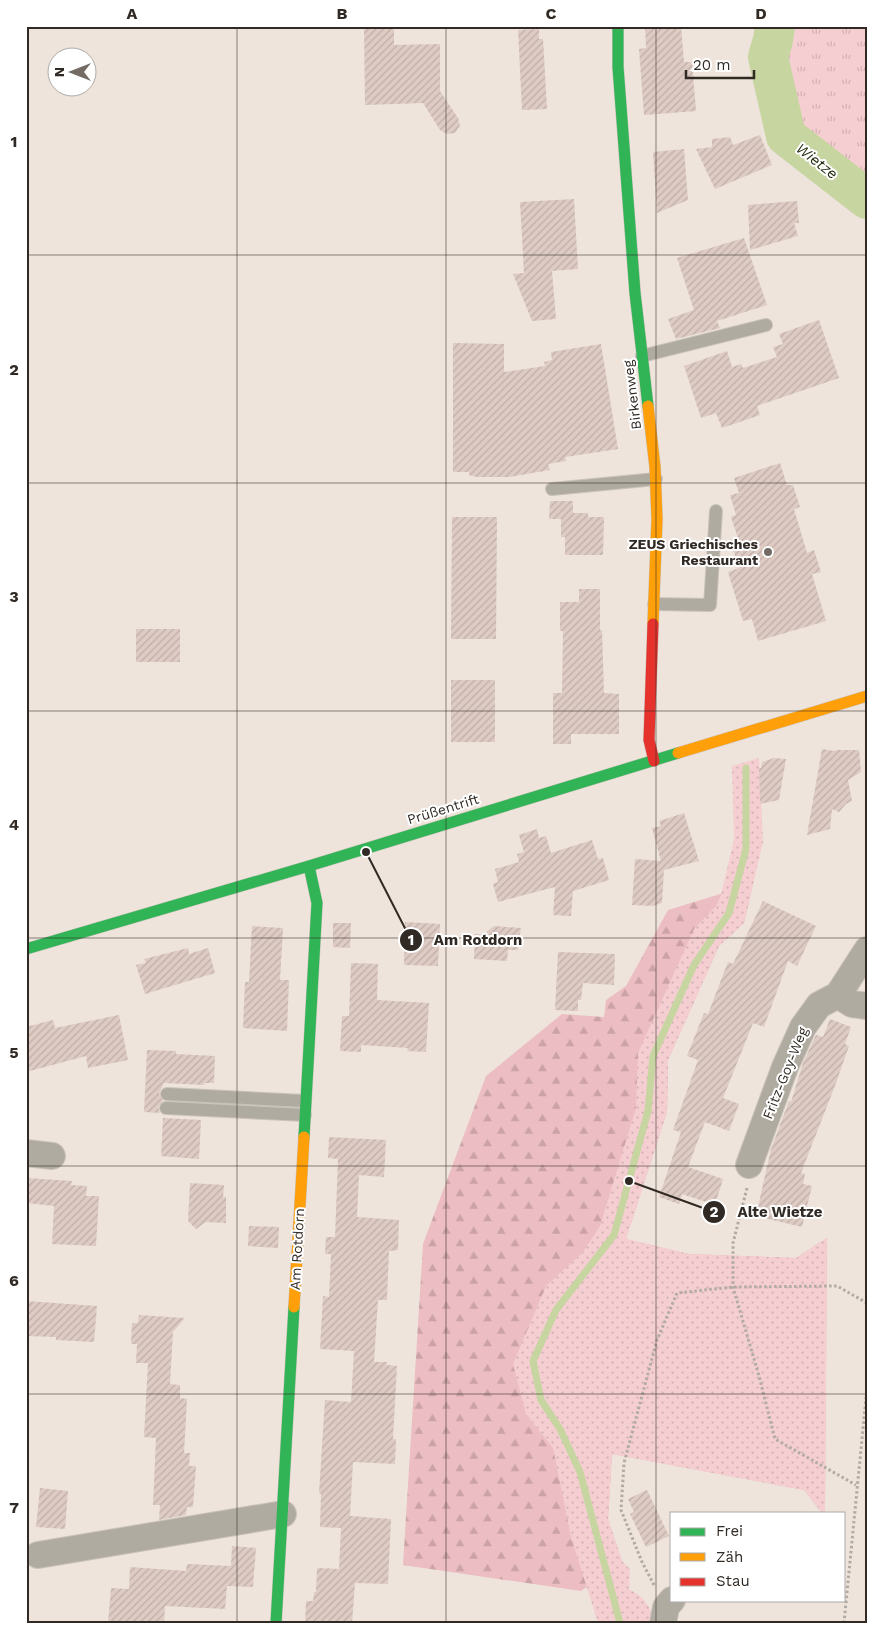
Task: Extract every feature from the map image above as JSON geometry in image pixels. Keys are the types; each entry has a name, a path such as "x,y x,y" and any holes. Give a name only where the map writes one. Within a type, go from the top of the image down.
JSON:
{"street":[{"name":"Birkenweg","path":"618,26 618,68 634,283 656,479 657,519 648,740 654,761"},
{"name":"Prüßentrift","path":"26,949 309,866 867,696"},
{"name":"Am Rotdorn","path":"276,1623 317,903 309,866"},
{"name":"Fritz-Goy-Weg","path":"749,1165 785,1067 803,1027 819,1005 838,995 867,950"},
{"path":"838,995 852,1004 867,1006"},
{"path":"26,1153 52,1156"},
{"path":"38,1555 283,1514"}],"lane":[{"path":"642,356 766,325"},
{"path":"552,490 656,479"},
{"path":"654,604 710,605 716,511"},
{"path":"167,1094 305,1101"},
{"path":"166,1108 305,1115"}],"path":[{"path":"749,1165 749,1178 733,1242 733,1287 775,1439 856,1485"},
{"path":"667,1610 642,1562 621,1510 624,1463 657,1340 677,1293 733,1287 837,1286 867,1303"},
{"path":"846,1592 867,1388"},
{"path":"844,1623 845,1602"}],"green space":[{"path":"770,26 867,26 867,209 779,139 763,55"},
{"path":"759,758 763,842 744,923 719,946 668,1060 667,1112 626,1239 689,1254 796,1258 827,1238 825,1512 821,1512 804,1490 612,1454 608,1519 622,1561 630,1569 629,1589 639,1595 646,1603 654,1623 598,1623 571,1537 553,1448 526,1414 513,1364 546,1286 583,1252 600,1226 636,1108 638,1053 694,929 716,906 721,895 734,839 732,766"},
{"path":"753,884 744,923 719,946 668,1060 667,1112 626,1239 689,1254 796,1258 827,1238 825,1512 821,1512 804,1490 612,1454 608,1519 622,1561 581,1591 403,1565 423,1244 486,1076 562,1014 604,1017 606,1000 626,986 668,910"}],"building":[{"path":"364,26 394,26 394,45 440,44 440,91 458,118 460,126 455,133 447,134 440,130 423,103 365,105"},
{"path":"645,26 681,26 684,62 692,62 696,111 644,115 639,49 646,48"},
{"path":"539,29 539,39 543,39 547,109 522,110 518,30"},
{"path":"760,135 772,165 715,189 696,149 712,147 712,139 730,137 733,145"},
{"path":"684,149 688,200 657,213 653,152"},
{"path":"574,199 578,269 552,271 556,319 532,321 513,274 524,273 520,202"},
{"path":"797,201 799,223 794,223 798,236 750,250 748,205"},
{"path":"744,238 767,305 717,321 720,328 676,339 668,319 694,310 677,258"},
{"path":"819,320 839,378 757,406 760,415 722,428 716,413 701,418 684,366 727,351 732,367 741,364 743,368 777,357 773,347 783,344 779,334"},
{"path":"453,343 504,344 504,372 545,366 544,362 552,360 551,352 601,344 618,449 565,457 566,461 548,464 550,470 509,477 477,477 469,475 469,472 453,472"},
{"name":"ZEUS Griechisches Restaurant","path":"780,463 787,485 793,485 800,507 794,509 807,553 814,550 821,572 812,574 826,621 758,641 752,619 743,621 728,572 739,568 730,540 738,538 731,517 736,515 730,495 739,493 734,478"},
{"path":"550,501 573,501 573,513 588,513 588,517 604,517 603,555 565,555 565,537 561,537 561,519 549,519"},
{"path":"452,517 497,517 496,639 451,639"},
{"path":"579,589 600,589 600,630 602,630 604,693 619,694 619,734 571,734 571,744 553,744 553,693 562,693 563,631 560,631 560,602 579,602"},
{"path":"136,629 180,629 180,662 136,662"},
{"path":"451,680 495,680 495,742 451,742"},
{"path":"822,749 834,751 859,750 861,772 848,780 852,801 846,804 839,812 832,809 830,829 807,835"},
{"path":"774,758 786,759 779,800 760,804 759,768 761,768 762,762"},
{"path":"684,813 699,861 664,870 662,903 652,906 632,905 635,859 661,861 652,828 661,826 659,821"},
{"path":"537,829 539,838 546,836 551,853 592,840 598,859 603,858 609,880 573,891 571,916 553,915 555,887 498,902 493,884 498,882 495,869 519,862 517,854 524,852 519,835"},
{"path":"763,901 816,926 797,966 788,961 764,1027 753,1023 723,1098 739,1104 729,1131 705,1122 688,1167 723,1179 715,1205 682,1194 679,1204 659,1197 681,1132 673,1130 698,1060 687,1056 704,1013 708,1014 728,962 733,964"},
{"path":"405,922 440,924 438,966 404,965"},
{"path":"333,923 351,923 350,948 333,947"},
{"path":"252,926 283,928 280,980 289,980 287,1031 243,1028 245,982 249,982"},
{"path":"494,926 521,928 518,950 508,950 507,961 474,959 475,934 484,934"},
{"path":"188,948 189,954 208,948 215,973 145,994 136,965 146,963 144,959"},
{"path":"558,952 615,954 614,985 583,983 581,1000 578,1000 578,1011 555,1010"},
{"path":"351,963 378,964 377,1000 429,1003 426,1052 407,1051 408,1048 361,1045 361,1052 340,1051 342,1016 349,1016"},
{"path":"119,1015 128,1060 88,1068 86,1056 26,1072 26,1027 53,1020 55,1028"},
{"path":"830,1019 851,1027 845,1044 849,1046 801,1173 805,1174 803,1184 812,1186 802,1227 756,1216 771,1149 789,1101 791,1102 803,1063 816,1035 823,1037"},
{"path":"147,1050 176,1051 176,1054 215,1056 214,1083 204,1083 204,1085 164,1083 159,1093 163,1101 158,1107 160,1113 144,1112"},
{"path":"163,1118 201,1120 199,1159 161,1156"},
{"path":"329,1137 386,1140 384,1177 359,1175 357,1217 399,1220 398,1250 389,1251 387,1300 378,1300 374,1362 387,1362 387,1365 397,1366 393,1439 396,1439 395,1464 353,1462 350,1516 391,1519 388,1584 355,1583 352,1623 305,1623 306,1601 313,1601 314,1592 316,1592 317,1568 339,1569 341,1528 320,1527 321,1494 319,1493 325,1400 351,1402 354,1351 320,1349 323,1296 329,1297 331,1254 325,1254 326,1237 335,1237 338,1159 328,1158"},
{"path":"26,1178 72,1181 71,1185 87,1186 86,1196 99,1196 96,1246 52,1244 54,1206 26,1203"},
{"path":"190,1183 224,1185 223,1197 226,1197 226,1223 206,1222 196,1229 188,1221"},
{"path":"249,1226 279,1227 278,1248 248,1246"},
{"path":"26,1301 97,1306 94,1342 56,1340 56,1337 26,1336"},
{"path":"139,1315 185,1318 173,1332 170,1384 180,1385 180,1398 187,1399 184,1453 190,1453 189,1466 196,1466 193,1507 187,1507 186,1515 159,1520 160,1505 153,1505 156,1438 144,1437 148,1363 136,1363 137,1344 131,1344 132,1323 138,1323"},
{"path":"40,1488 68,1491 65,1529 36,1527"},
{"path":"647,1490 669,1536 646,1547 630,1514 634,1512 628,1499"},
{"path":"232,1546 256,1548 253,1587 227,1586 225,1609 165,1606 164,1623 108,1623 111,1588 129,1589 130,1567 186,1571 187,1564 231,1566"}],"waterway":[{"name":"Wietze","path":"775,26 768,57 786,136 867,199"},
{"path":"620,1623 580,1472 560,1429 541,1400 533,1361 556,1310 614,1235 648,1111 653,1056 694,965 729,913 746,849 746,768"}],"traffic: fast":[{"path":"618,26 618,67 635,293 648,406"},
{"path":"26,949 309,866 678,753"},
{"path":"304,1137 317,903 309,866"},
{"path":"276,1623 294,1307"}],"traffic: slow":[{"path":"648,406 655,467 657,519 653,624"},
{"path":"678,753 867,696"},
{"path":"294,1307 304,1137"}],"traffic: jam":[{"path":"653,624 649,740 654,761"}],"place":[{"name":"ZEUS Griechisches Restaurant","path":"768,552"},
{"name":"Am Rotdorn","path":"366,852"},
{"name":"Alte Wietze","path":"629,1181"}]}
